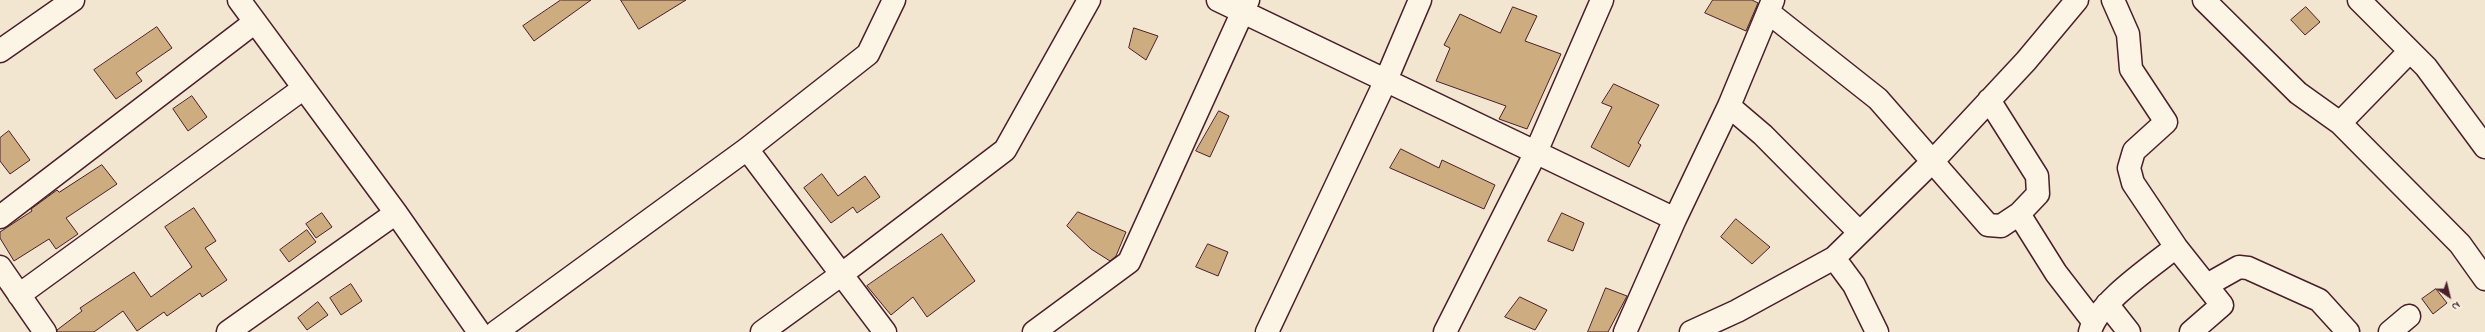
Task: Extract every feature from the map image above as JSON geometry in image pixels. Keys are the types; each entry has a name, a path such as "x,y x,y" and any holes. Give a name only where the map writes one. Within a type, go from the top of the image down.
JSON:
{"street":[{"path":"0,51 73,0"},
{"path":"240,0 396,213 479,332"},
{"path":"496,332 747,150 868,54 894,0"},
{"path":"762,332 842,274 1005,150 1089,0"},
{"path":"1218,0 1245,6 1386,80 1675,218"},
{"path":"1267,332 1386,80 1420,0"},
{"path":"1445,332 1536,152 1602,0"},
{"path":"1691,332 1737,311 1834,258 1932,162 2077,0"},
{"path":"2113,0 2128,34 2131,69 2166,122 2134,151 2129,168 2133,183 2176,247 2207,284 2222,305 2190,332"},
{"path":"2204,0 2298,93 2340,123 2460,244 2485,279"},
{"path":"2359,0 2426,67 2485,147"},
{"path":"1034,332 1129,262 1245,6"},
{"path":"1626,332 1675,218 1729,106 1771,6 1878,99 1988,225 2001,226 2019,214 2038,194 2037,176 1989,100"},
{"path":"0,217 256,22"},
{"path":"2340,123 2410,51"},
{"path":"19,295 304,88"},
{"path":"1729,106 1764,135 1859,232"},
{"path":"747,150 885,332"},
{"path":"228,332 396,213"},
{"path":"2019,214 2091,326 2107,304 2176,247"},
{"path":"1834,258 1854,285 1876,332"},
{"path":"0,267 45,332"},
{"path":"2207,284 2239,267 2248,268 2319,300 2348,332"},
{"path":"2107,304 2129,332"},
{"path":"2390,332 2409,316"}],"building":[{"path":"561,0 591,0 534,41 523,26"},
{"path":"621,0 686,0 639,29"},
{"path":"1713,0 1752,0 1758,3 1746,31 1705,13"},
{"path":"1513,7 1537,16 1525,41 1561,54 1527,129 1499,119 1506,106 1436,81 1450,48 1444,45 1460,14 1500,33"},
{"path":"2306,7 2320,22 2305,35 2291,20"},
{"path":"157,27 172,48 136,73 142,81 116,99 94,70"},
{"path":"1134,28 1158,36 1146,60 1129,48"},
{"path":"1614,84 1659,105 1638,143 1641,145 1629,167 1591,147 1612,107 1602,103"},
{"path":"192,96 207,117 188,131 173,109"},
{"path":"1219,111 1229,116 1210,157 1196,151"},
{"path":"9,131 30,160 10,174 0,161 0,138"},
{"path":"1401,149 1439,168 1442,160 1495,185 1484,209 1390,168"},
{"path":"102,165 117,184 66,218 78,234 56,249 49,239 14,261 0,238 0,232 32,211 31,209 57,190 59,192"},
{"path":"822,174 838,196 865,176 880,197 857,213 853,207 831,223 804,188"},
{"path":"194,208 216,241 205,248 227,280 202,297 200,293 167,316 164,312 137,331 123,311 94,332 57,332 57,330 82,311 80,308 134,272 151,297 192,267 165,227"},
{"path":"1078,212 1126,232 1116,256 1110,261 1091,249 1067,226"},
{"path":"322,213 332,227 316,238 306,224"},
{"path":"1562,213 1584,223 1573,251 1548,241"},
{"path":"1736,219 1770,247 1752,264 1721,237"},
{"path":"307,230 316,242 289,262 280,250"},
{"path":"942,234 975,281 927,317 913,297 891,315 867,286"},
{"path":"1208,244 1228,252 1218,276 1196,267"},
{"path":"351,284 362,301 341,315 330,298"},
{"path":"1606,288 1627,296 1608,332 1588,332"},
{"path":"2436,289 2447,303 2433,314 2422,299"},
{"path":"1520,297 1547,310 1535,330 1505,317"},
{"path":"318,302 328,315 307,330 298,318"}]}
